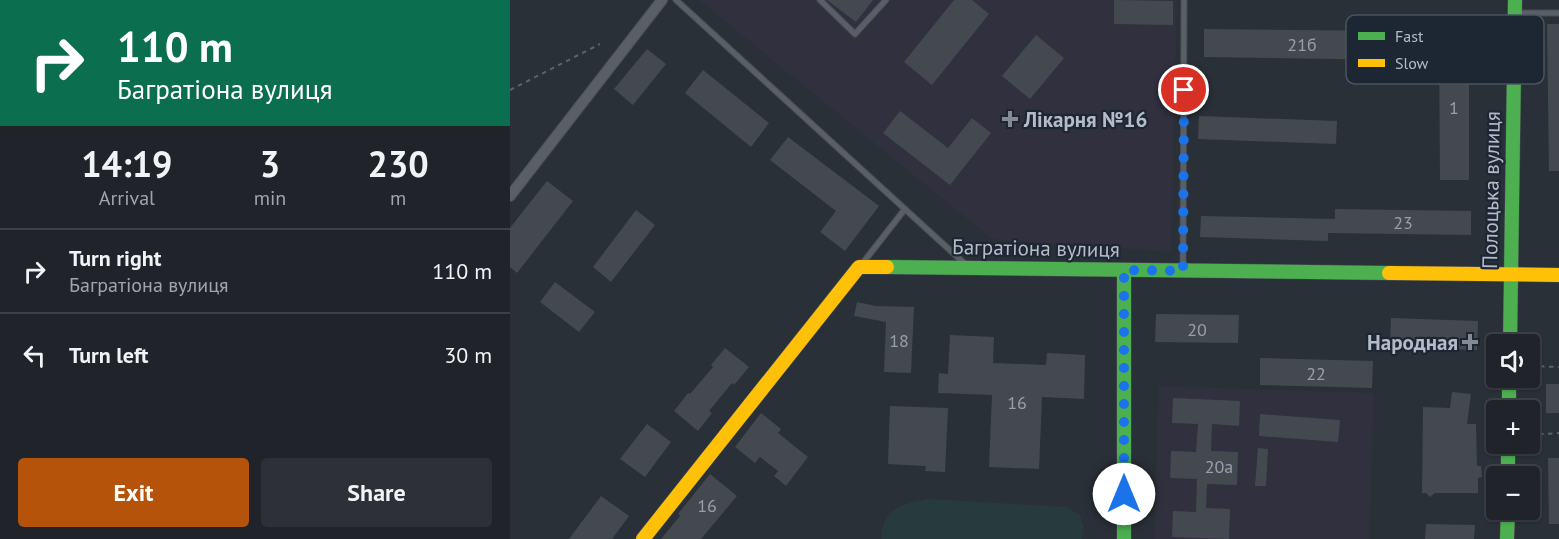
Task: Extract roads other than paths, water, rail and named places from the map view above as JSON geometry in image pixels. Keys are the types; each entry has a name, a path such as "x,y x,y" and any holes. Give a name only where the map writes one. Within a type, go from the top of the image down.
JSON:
{"street":[{"path":"510,196 662,0"},
{"name":"Полоцька вулиця","path":"1510,334 1514,84"},
{"path":"643,539 859,267"},
{"name":"Багратіона вулиця","path":"859,267 1559,275"},
{"path":"1124,270 1124,539"},
{"path":"1507,539 1508,520"}],"lane":[{"path":"676,0 970,268"},
{"path":"820,0 855,34 886,0"},
{"path":"1183,271 1184,0"},
{"path":"1515,6 1559,13"},
{"path":"859,267 905,209"}],"place":[{"name":"Лікарня №16","path":"1010,119"},
{"name":"Народная","path":"1470,342"}]}
